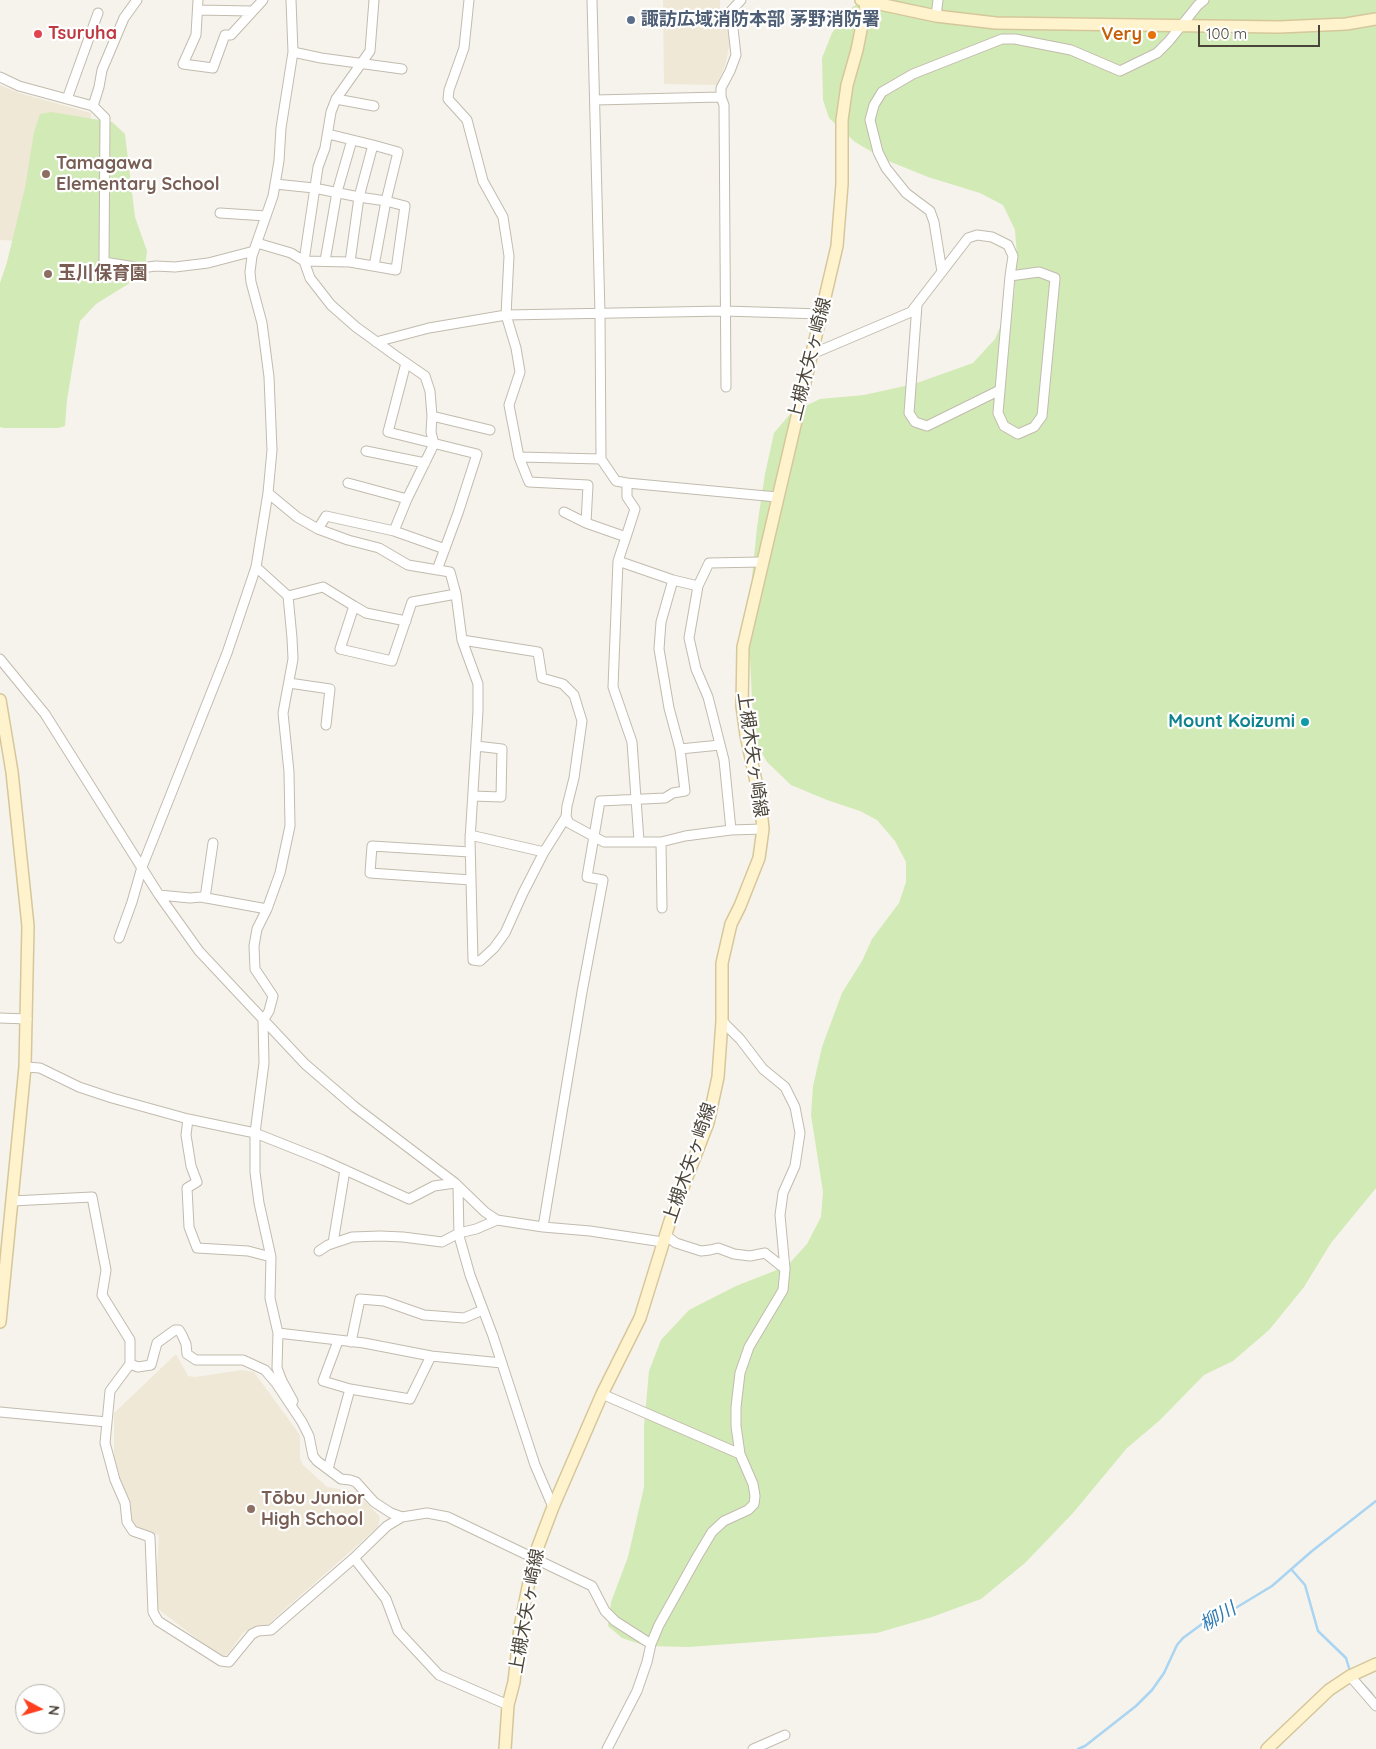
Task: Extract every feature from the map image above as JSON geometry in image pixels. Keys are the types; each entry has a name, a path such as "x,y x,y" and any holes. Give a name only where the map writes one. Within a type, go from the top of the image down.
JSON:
{"main road":[{"path":"865,0 936,16 996,23 1279,27 1346,24 1376,19"},
{"name":"上槻木矢ヶ崎線","path":"505,1749 508,1704 514,1682 520,1627 534,1557 553,1507 602,1394 640,1318 664,1239 708,1123 718,1076 722,1021 722,963 731,924 759,858 762,829 760,800 746,735 742,706 743,646 837,246 842,184 842,120 847,84 856,50 865,0"},
{"path":"0,700 2,725 12,772 28,926 25,1067 0,1322"},
{"path":"1267,1749 1329,1690 1350,1676 1376,1664"}],"street":[{"path":"92,106 99,87 102,70 124,18 137,0"},
{"path":"198,0 196,35 183,64 213,68 224,35 231,35 263,0"},
{"path":"119,938 142,867 227,653 256,567 268,493 272,450 271,404 262,323 250,272 255,247 275,184 279,161 281,128 293,52 291,0"},
{"path":"374,0 370,51 336,100 331,112 325,148 318,166 314,188 304,261 310,278 331,305 376,342 425,376 430,391 431,432 434,444 407,499 394,531"},
{"path":"469,0 464,48 449,90 448,99 467,120 483,181 503,217 509,256 506,315 516,348 520,372 509,404 519,456 529,482 588,485 586,523"},
{"path":"592,0 600,314 601,459 616,480 627,483 777,497"},
{"path":"726,387 724,106 720,97 721,88 736,55 731,11 742,0"},
{"path":"936,16 938,0"},
{"path":"942,272 934,222 930,211 906,193 886,168 878,152 870,120 874,105 882,92 913,74 1002,39 1015,39 1071,50 1120,71 1156,53 1169,41 1204,0"},
{"path":"198,10 252,11"},
{"path":"67,100 98,13"},
{"path":"293,52 321,58 402,69"},
{"path":"0,77 19,86 92,106 105,118 104,262 141,268 156,266 175,267 208,262 255,247 291,253 304,261 350,262 396,270 405,206 314,188 275,184"},
{"path":"595,100 720,97"},
{"path":"336,100 374,106"},
{"path":"328,134 398,152 386,201 374,266"},
{"path":"325,262 337,192 352,140"},
{"path":"350,262 359,197 372,145"},
{"path":"220,213 266,216"},
{"path":"812,354 911,312 968,238 977,235 992,236 1008,245 1013,256 1010,276 998,413 1004,426 1018,434 1034,427 1042,416 1056,278 1039,272 1010,276"},
{"path":"917,305 908,413 915,422 927,426 1000,390"},
{"path":"376,342 429,328 506,315 725,312 822,314"},
{"path":"406,363 388,432 477,454 437,570"},
{"path":"432,416 490,430"},
{"path":"366,451 425,463"},
{"path":"519,456 601,459"},
{"path":"627,483 627,497 635,509 618,561 612,687 632,742 640,841"},
{"path":"348,484 407,499"},
{"path":"268,493 297,517 318,530 379,548 408,565 450,572 456,594 462,640 478,684 470,852 473,960 480,960 494,948 505,933 523,892 544,852 566,817 582,721 574,695 563,684 542,678 538,652 462,640"},
{"path":"564,512 586,523 626,537"},
{"path":"318,530 326,516 394,531 444,550"},
{"path":"618,561 673,580 698,586"},
{"path":"731,830 724,760 708,697 696,669 688,638 698,586 709,562 762,562"},
{"path":"256,567 288,596 293,659 284,713 289,772 290,826 280,873 267,909 256,929 254,946 255,969 273,996 264,1021 264,1063 255,1133 255,1172 259,1203 271,1257 270,1298 278,1333 277,1368 293,1401 291,1405"},
{"path":"543,1227 582,992 603,880 587,877 600,801 665,798 673,793 685,791 680,749 669,708 659,649 661,622 673,580"},
{"path":"288,596 323,587 366,613 406,621"},
{"path":"354,606 340,649 392,661 412,602 456,594"},
{"path":"0,659 46,714 159,895 199,951 305,1064 355,1107 456,1185 484,1212 497,1220 543,1227 664,1239 701,1250 718,1248 734,1254 750,1256 765,1254 785,1269"},
{"path":"289,683 330,689 326,725"},
{"path":"680,749 720,745"},
{"path":"473,796 501,797 502,749 476,746"},
{"path":"566,817 569,822 604,842 661,842 684,836 731,830 762,829"},
{"path":"470,836 544,852"},
{"path":"661,842 662,908"},
{"path":"205,898 213,843"},
{"path":"470,852 372,846 370,873 471,880"},
{"path":"159,895 205,898 267,909"},
{"path":"0,1018 27,1019"},
{"path":"607,1749 637,1691 651,1644 659,1625 712,1532 724,1521 748,1510 754,1504 753,1484 740,1454 736,1426 740,1374 749,1347 783,1290 785,1269 780,1214 783,1193 795,1166 800,1132 795,1108 785,1087 764,1069 740,1039 722,1021"},
{"path":"25,1067 40,1068 78,1087 188,1119 255,1133 409,1199 434,1186 456,1185"},
{"path":"188,1119 186,1135 191,1166 197,1182 186,1188 189,1227 197,1248 248,1251 271,1257"},
{"path":"333,1243 345,1170"},
{"path":"456,1185 458,1233 470,1276 502,1363 535,1465 553,1507"},
{"path":"12,1201 92,1197 106,1270 102,1295 130,1340 130,1364 110,1391 105,1443 115,1480 125,1503 127,1522 133,1531 150,1537 153,1612 158,1622 221,1661 229,1662 252,1634 258,1631 271,1630 354,1558 387,1526 402,1517 427,1513 448,1517 592,1586 605,1611 615,1621 651,1644"},
{"path":"319,1250 352,1237 380,1236 442,1242 458,1233 476,1229 497,1220"},
{"path":"351,1342 360,1299 384,1301 424,1315 464,1318 483,1310"},
{"path":"130,1364 138,1367 151,1365 158,1343 175,1330 179,1330 186,1344 186,1354 196,1360 243,1360 265,1370 302,1422 309,1436 313,1456 341,1479 356,1482 374,1502 391,1513 402,1517"},
{"path":"278,1333 351,1342 431,1356 502,1363"},
{"path":"338,1341 323,1381 350,1389 410,1399 431,1356"},
{"path":"328,1469 350,1389"},
{"path":"602,1394 740,1454"},
{"path":"0,1412 107,1422"},
{"path":"354,1558 386,1599 398,1632 439,1675 508,1704"},
{"path":"1350,1676 1376,1706"},
{"path":"753,1749 785,1735"}],"shaded area":[{"path":"663,0 720,0 720,11 726,21 730,43 725,66 717,85 664,84"},
{"name":"Tamagawa Elementary School","path":"0,85 19,93 91,113 95,236 74,244 0,240"},
{"name":"Tōbu Junior High School","path":"176,1354 188,1376 195,1377 242,1370 254,1372 300,1435 300,1458 303,1465 327,1487 356,1492 380,1517 378,1527 266,1626 250,1629 243,1633 228,1654 223,1657 158,1609 155,1601 159,1535 135,1529 131,1521 130,1500 114,1470 114,1413"}],"green space":[{"path":"863,0 1376,0 1376,1188 1331,1243 1304,1287 1269,1330 1233,1361 1204,1375 1159,1421 1127,1448 1073,1513 1025,1563 981,1599 932,1617 877,1633 689,1647 646,1646 622,1638 608,1626 611,1602 628,1557 644,1487 644,1426 649,1371 661,1340 689,1310 736,1286 787,1266 807,1244 821,1217 823,1192 811,1115 813,1086 822,1047 842,993 862,961 872,939 899,903 906,882 906,862 895,841 877,820 860,811 791,785 767,762 754,739 748,618 757,527 765,474 774,433 791,413 820,399 864,395 914,384 973,363 995,339 1014,295 1017,256 1015,230 1003,205 980,193 928,177 886,160 855,142 829,118 823,100 822,58 832,33 850,9"},
{"path":"51,112 112,122 125,134 135,217 147,251 145,267 133,281 96,304 80,321 67,400 65,426 58,428 4,428 0,427 0,283 25,188 34,132 40,114"}],"waterway":[{"name":"柳川","path":"1078,1749 1085,1746 1136,1706 1152,1690 1164,1673 1177,1645 1183,1638 1202,1624 1229,1612 1272,1586 1312,1551 1376,1501"},
{"path":"1291,1569 1305,1585 1318,1631 1346,1658 1349,1668"},
{"path":"1359,1680 1372,1694"}],"place":[{"name":"諏訪広域消防本部 茅野消防署","path":"631,20"},
{"name":"Tsuruha","path":"38,34"},
{"name":"Very","path":"1152,35"},
{"name":"Tamagawa Elementary School","path":"46,174"},
{"name":"玉川保育園","path":"48,274"},
{"name":"Mount Koizumi","path":"1305,722"},
{"name":"Tōbu Junior High School","path":"251,1509"}]}
